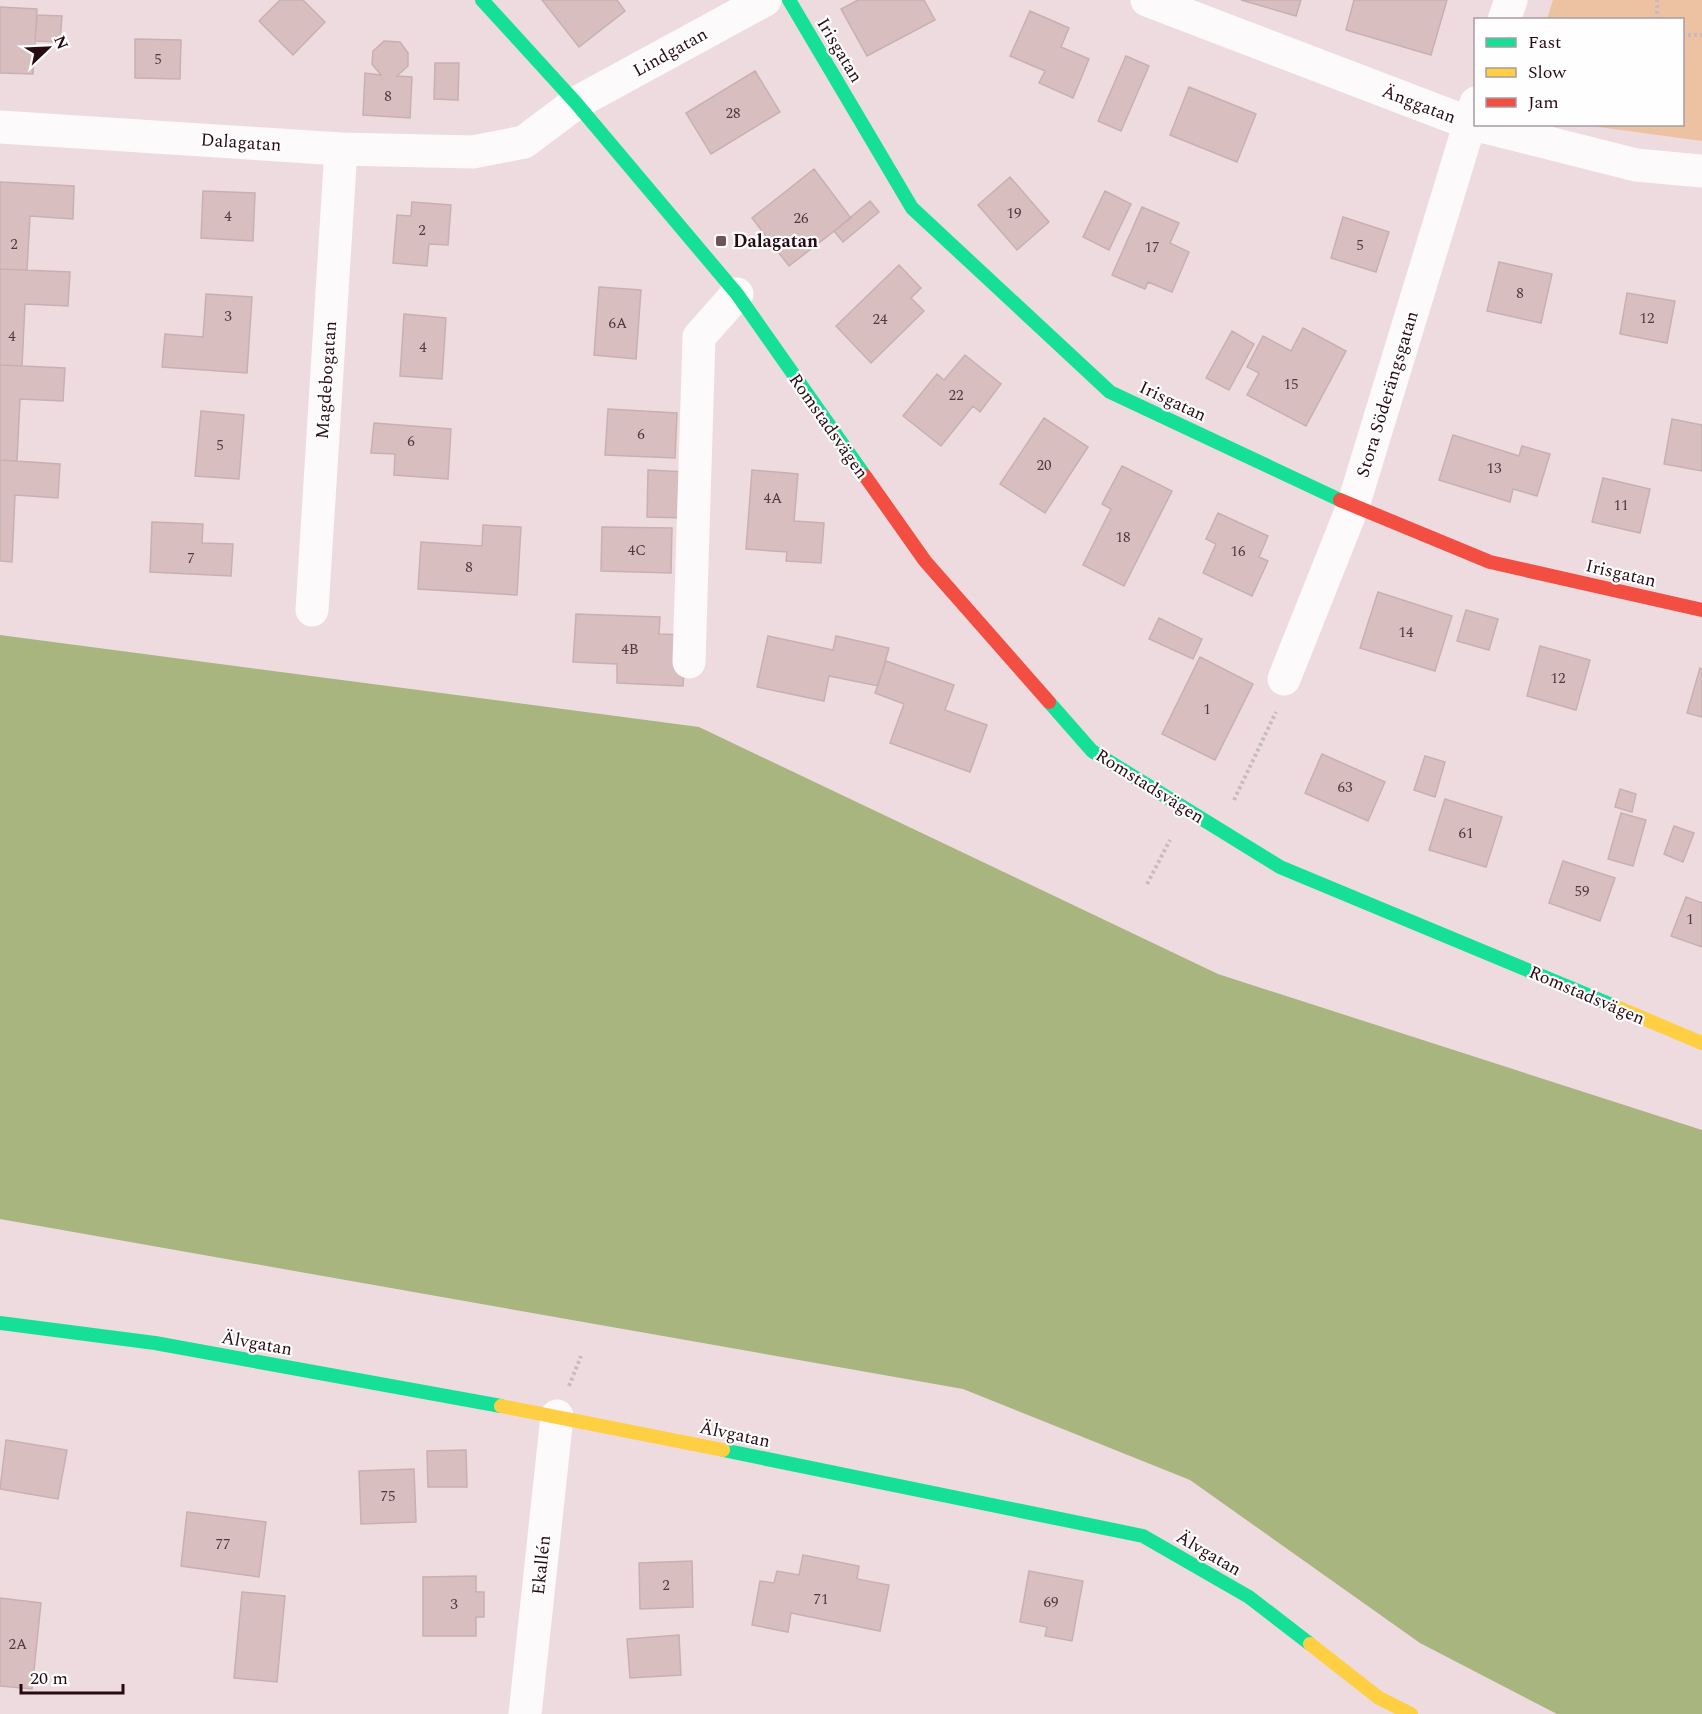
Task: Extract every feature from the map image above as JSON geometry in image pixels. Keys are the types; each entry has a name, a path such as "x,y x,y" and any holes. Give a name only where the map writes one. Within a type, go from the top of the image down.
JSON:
{"street":[{"name":"Romstadsvägen","path":"482,0 576,103 737,294 924,561 1092,751 1280,867 1702,1043"},
{"name":"Lindgatan","path":"576,103 765,0"},
{"name":"Irisgatan","path":"789,0 912,208 1110,392 1353,506 1490,562 1702,610"},
{"name":"Änggatan","path":"1147,0 1472,113"},
{"path":"1505,18 1511,0"},
{"name":"Dalagatan","path":"0,127 341,149 473,152 524,142 576,103"},
{"name":"Stora Söderängsgatan","path":"1284,679 1353,506 1472,113"},
{"name":"Änggatan","path":"1513,126 1636,165 1702,171"},
{"name":"Magdebogatan","path":"312,610 341,149"},
{"path":"689,662 699,337 737,294"},
{"name":"Älvgatan","path":"0,1323 155,1343 557,1416 1143,1536 1249,1598 1377,1706 1411,1714"},
{"name":"Ekallén","path":"525,1714 557,1416"}],"path":[{"path":"1657,0 1657,18"},
{"path":"1684,34 1702,35"},
{"path":"1219,829 1280,704 1284,679"},
{"path":"1147,884 1186,808"}],"shaded area":[{"path":"1553,0 1702,0 1702,141 1591,126 1684,126 1684,18 1547,18"},
{"path":"0,635 699,727 1218,974 1702,1130 1702,1714 1557,1714 1420,1643 1190,1480 963,1389 0,1219"}],"building":[{"path":"280,0 303,0 325,22 293,55 259,21"},
{"path":"542,0 617,0 625,11 579,47"},
{"path":"858,0 924,0 935,20 867,56 841,9"},
{"path":"1241,0 1301,0 1296,16"},
{"path":"1354,0 1447,0 1431,55 1346,30"},
{"path":"0,7 37,9 33,74 0,73"},
{"path":"1030,11 1069,28 1061,47 1089,59 1073,98 1039,83 1045,71 1010,56"},
{"path":"37,15 62,16 60,42 35,41"},
{"path":"135,39 181,40 180,79 135,78"},
{"path":"384,41 400,42 408,53 408,66 397,76 412,77 410,118 363,115 365,73 381,75 372,64 373,51"},
{"path":"1126,56 1149,66 1121,131 1098,121"},
{"path":"435,63 459,63 458,100 434,99"},
{"path":"755,71 780,112 711,154 686,113"},
{"path":"1189,87 1256,114 1237,162 1170,135"},
{"path":"814,169 851,218 789,266 752,218"},
{"path":"1010,177 1049,222 1017,250 978,205"},
{"path":"0,182 74,186 73,219 30,216 27,270 0,269"},
{"path":"203,191 255,193 253,241 201,238"},
{"path":"1105,191 1131,204 1109,250 1083,237"},
{"path":"870,201 879,212 843,242 834,231"},
{"path":"412,202 451,205 448,245 429,244 427,266 393,263 397,215 411,216"},
{"path":"1142,207 1179,223 1170,243 1189,252 1172,292 1148,282 1145,289 1112,275"},
{"path":"1343,217 1389,232 1376,272 1331,258"},
{"path":"1499,262 1552,274 1541,323 1487,311"},
{"path":"899,265 921,288 911,298 924,311 871,363 836,326"},
{"path":"0,269 70,272 68,306 25,304 22,366 0,365"},
{"path":"599,287 641,290 636,359 594,355"},
{"path":"1627,293 1675,301 1667,343 1620,334"},
{"path":"206,294 252,297 247,373 162,367 165,334 203,337"},
{"path":"404,314 446,318 442,379 400,376"},
{"path":"1303,328 1346,351 1306,426 1247,395 1259,373 1247,367 1263,336 1291,351"},
{"path":"1232,331 1254,344 1229,390 1206,378"},
{"path":"965,355 1001,384 980,412 973,406 941,446 903,416 937,374 944,380"},
{"path":"0,365 65,368 63,401 20,399 17,461 0,460"},
{"path":"608,409 677,413 675,458 605,455"},
{"path":"201,411 244,415 239,479 195,476"},
{"path":"1044,418 1088,447 1045,513 1000,484"},
{"path":"1672,419 1702,425 1702,471 1664,464"},
{"path":"374,423 451,429 448,479 394,475 395,454 371,453"},
{"path":"1453,435 1519,456 1522,446 1550,454 1537,496 1513,489 1510,502 1439,480"},
{"path":"0,460 60,464 58,498 15,495 12,562 0,561"},
{"path":"1122,466 1172,491 1124,586 1083,565 1111,509 1102,504"},
{"path":"648,470 687,472 685,518 647,517"},
{"path":"752,470 798,474 794,521 824,523 821,563 786,561 787,552 746,549"},
{"path":"1603,478 1650,489 1640,533 1592,522"},
{"path":"1218,513 1268,536 1259,557 1268,561 1252,596 1203,573 1216,544 1206,539"},
{"path":"152,522 203,524 202,543 233,544 231,576 150,572"},
{"path":"483,525 521,527 517,595 418,589 421,542 482,546"},
{"path":"602,527 672,528 671,573 601,571"},
{"path":"1378,592 1452,616 1435,671 1360,648"},
{"path":"1466,610 1498,619 1489,650 1457,641"},
{"path":"576,614 660,617 659,634 686,635 683,686 617,683 617,664 573,662"},
{"path":"1159,618 1202,639 1193,659 1149,639"},
{"path":"768,636 833,650 836,636 889,648 878,686 829,676 824,701 757,687"},
{"path":"1540,646 1590,660 1576,710 1527,696"},
{"path":"1200,657 1253,684 1215,760 1162,734"},
{"path":"886,661 954,685 945,710 987,725 970,772 890,743 904,704 875,693"},
{"path":"1700,668 1702,669 1702,717 1687,713"},
{"path":"1322,754 1385,782 1368,821 1305,793"},
{"path":"1425,756 1445,762 1435,797 1414,790"},
{"path":"1620,789 1636,794 1632,812 1615,807"},
{"path":"1445,799 1502,817 1486,867 1429,850"},
{"path":"1621,813 1646,820 1633,866 1608,859"},
{"path":"1674,826 1694,833 1683,862 1664,854"},
{"path":"1563,861 1615,878 1600,921 1549,903"},
{"path":"1686,897 1702,903 1702,947 1671,936"},
{"path":"6,1440 67,1450 58,1499 0,1489"},
{"path":"466,1450 467,1487 428,1487 427,1451"},
{"path":"414,1469 416,1522 361,1524 359,1471"},
{"path":"187,1512 266,1522 259,1577 181,1566"},
{"path":"803,1555 859,1566 857,1579 889,1585 880,1631 791,1613 788,1632 752,1625 760,1581 774,1583 777,1571 799,1575"},
{"path":"692,1561 693,1607 640,1609 639,1563"},
{"path":"1029,1571 1083,1581 1072,1641 1045,1636 1047,1627 1020,1622"},
{"path":"476,1576 476,1592 484,1592 484,1617 476,1617 476,1636 423,1636 423,1577"},
{"path":"242,1592 285,1596 277,1682 234,1678"},
{"path":"0,1598 41,1603 32,1689 0,1686"},
{"path":"679,1635 681,1675 630,1678 627,1639"}],"traffic: fast":[{"path":"482,0 576,103 737,294 865,476"},
{"path":"789,0 912,208 1110,392 1340,500"},
{"path":"1049,702 1092,751 1280,867 1614,1006"},
{"path":"0,1323 155,1343 501,1406"},
{"path":"723,1450 1143,1536 1249,1597 1310,1644"}],"traffic: slow":[{"path":"1614,1006 1702,1043"},
{"path":"501,1406 723,1450"},
{"path":"1310,1644 1379,1698 1411,1714"}],"traffic: jam":[{"path":"865,476 925,561 1049,702"},
{"path":"1340,500 1490,562 1702,610"}],"place":[{"name":"Dalagatan","path":"721,241"}]}
